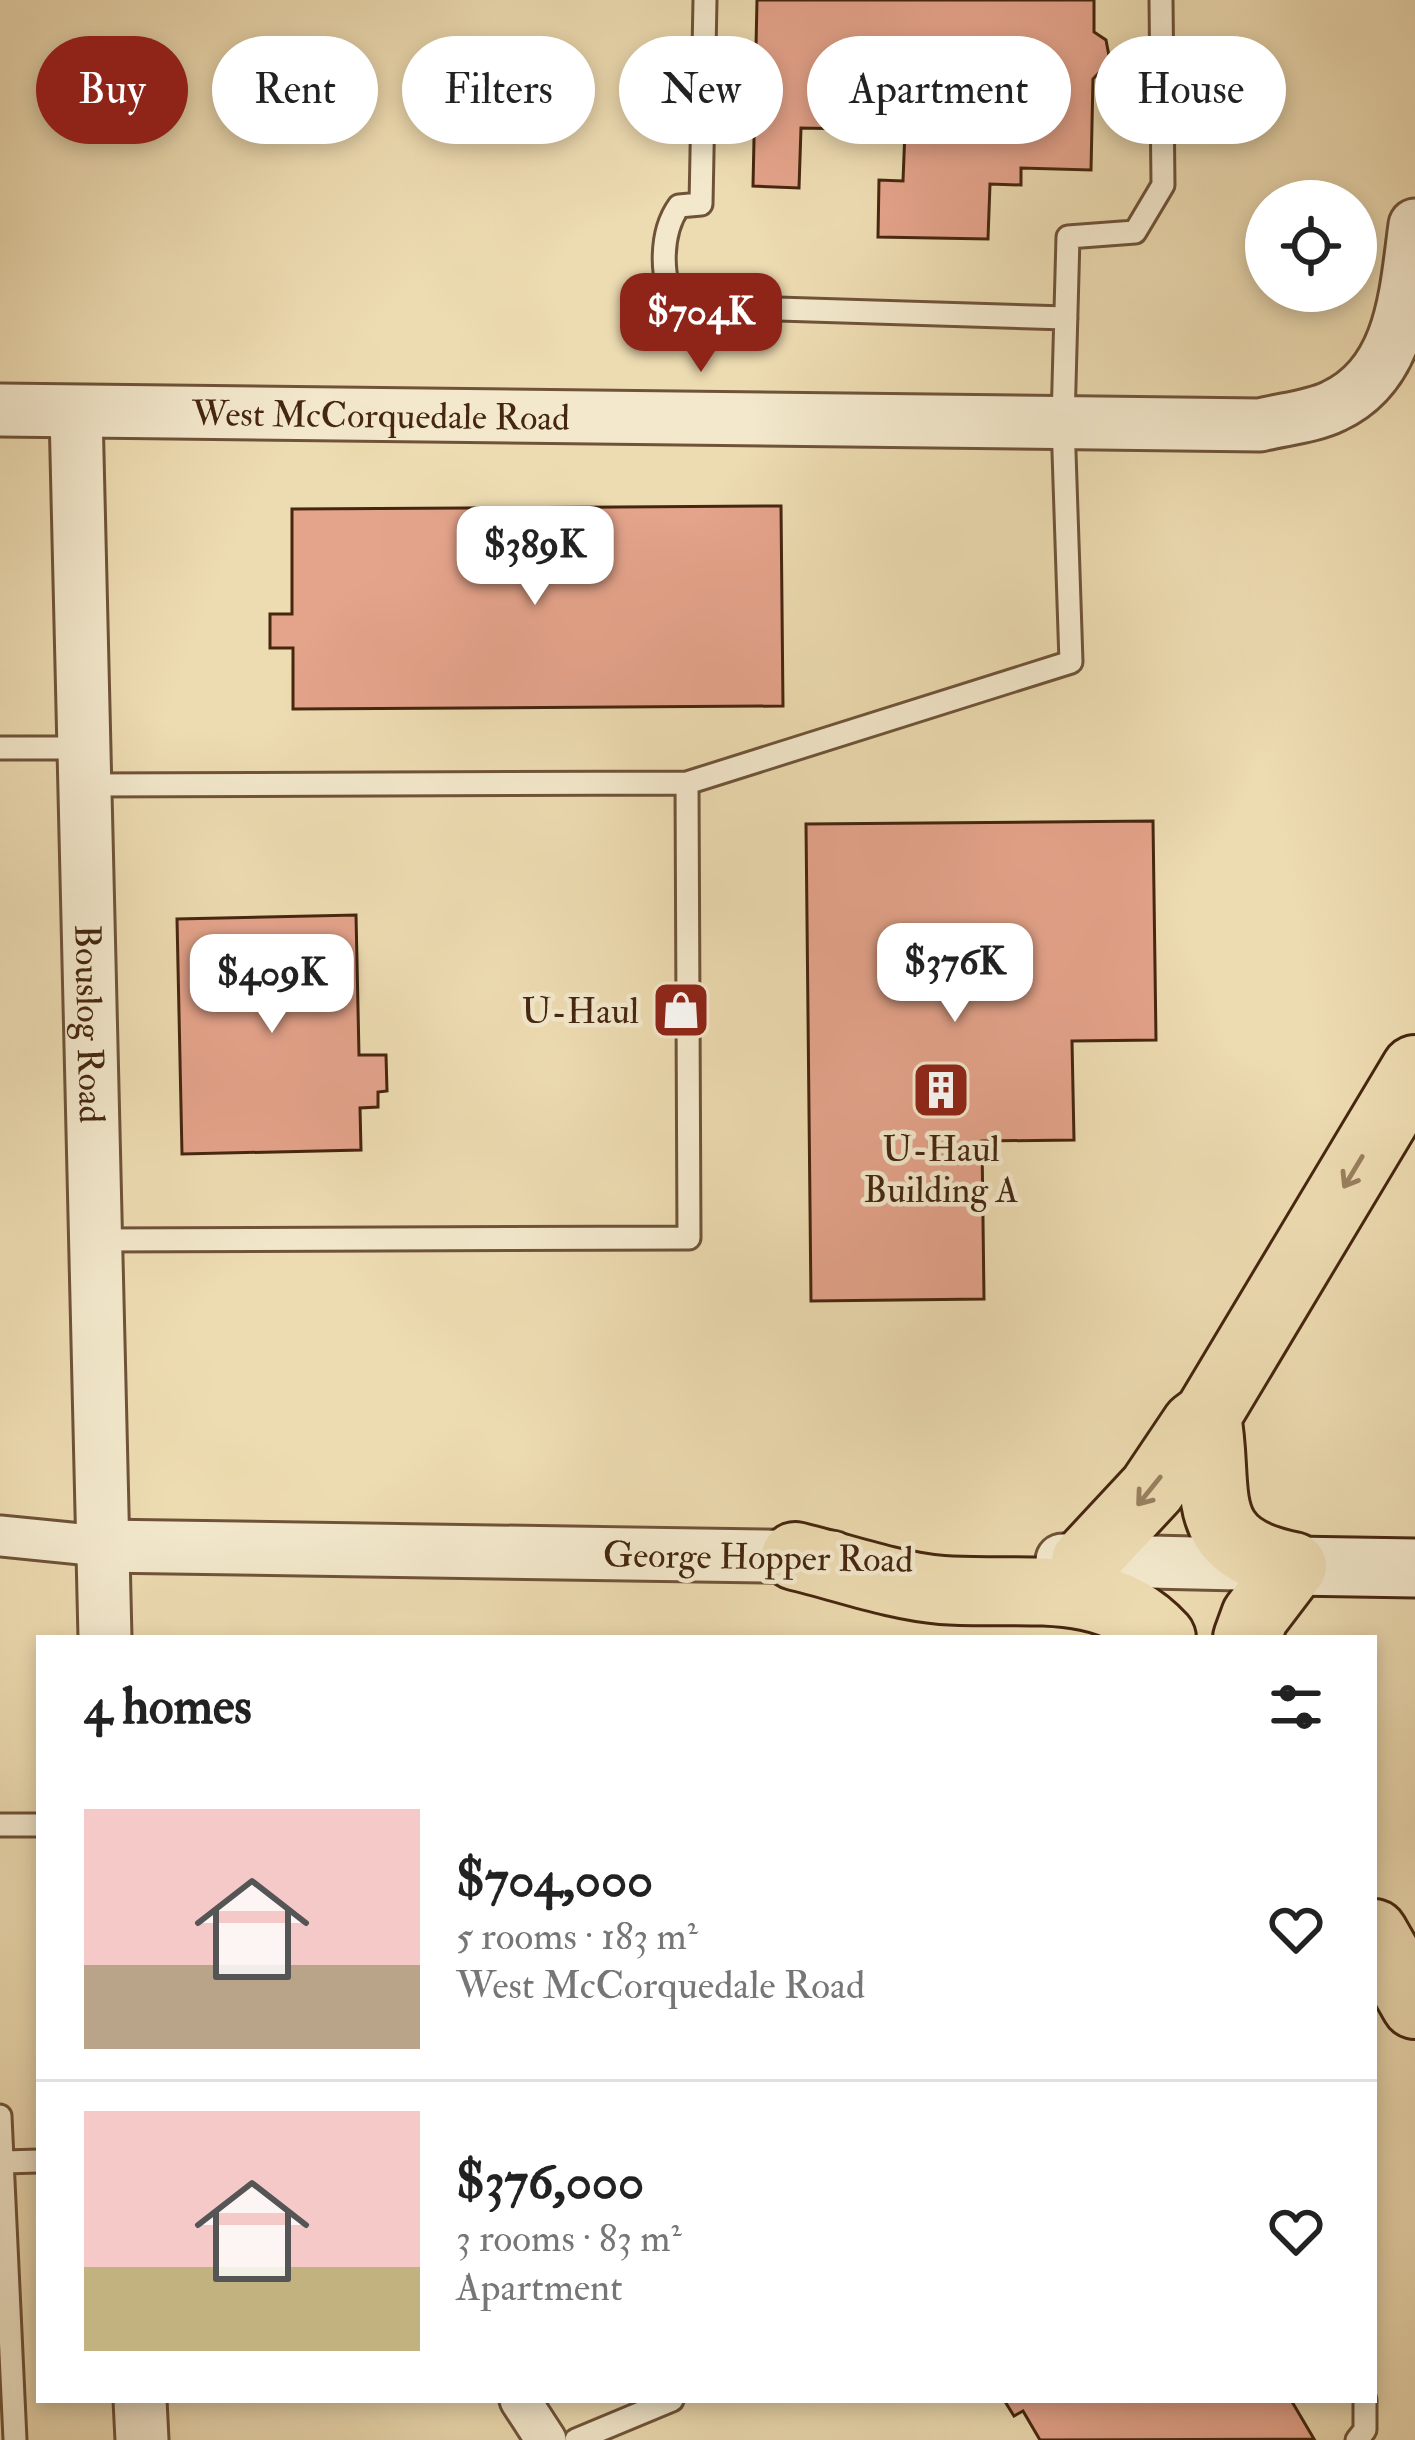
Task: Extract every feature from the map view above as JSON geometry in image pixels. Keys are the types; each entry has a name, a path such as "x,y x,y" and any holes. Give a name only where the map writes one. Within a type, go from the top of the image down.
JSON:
{"highway":[{"path":"1085,1561 1152,1490 1207,1416 1415,1070"},
{"path":"1207,1416 1210,1483 1222,1522 1255,1558 1293,1566 1255,1616 1248,1635"},
{"path":"795,1556 937,1590 1100,1597 1141,1615 1159,1635"},
{"path":"1377,1938 1415,2005"}],"main road":[{"name":"George Hopper Road","path":"1293,1566 1415,1568"}],"street":[{"name":"West McCorquedale Road","path":"0,410 1260,425 1334,406 1374,377 1403,320 1415,225"},
{"name":"Bouslog Road","path":"76,412 105,1635"},
{"path":"0,1536 101,1546"},
{"name":"George Hopper Road","path":"101,1546 1293,1566"},
{"path":"140,2403 142,2440"},
{"path":"522,2403 545,2440"}],"lane":[{"path":"705,0 701,204 679,206 664,226 669,294 678,306 1066,318"},
{"path":"0,748 84,766 687,784 1071,662 1063,422 1068,237 1135,232 1162,185 1161,0"},
{"path":"94,1240 689,1238 687,784"},
{"path":"0,1825 36,1825"},
{"path":"0,2116 15,2440"},
{"path":"4,2162 36,2161"},
{"path":"577,2440 665,2403"},
{"path":"1357,2440 1365,2430 1365,2403"}],"building":[{"path":"757,0 1094,0 1094,32 1100,36 1095,36 1091,170 1021,168 1021,185 990,184 988,239 878,237 879,180 903,181 904,144 1071,144 1071,36 807,36 807,128 801,128 799,188 753,186 754,144 783,144 783,36 756,36"},
{"path":"781,506 783,706 293,709 293,648 270,648 270,614 292,614 292,509"},
{"name":"U-Haul Building A","path":"1153,821 1156,1040 1072,1041 1074,1140 982,1141 984,1299 811,1301 806,824"},
{"path":"356,915 359,1055 386,1055 387,1091 378,1092 378,1107 360,1108 361,1150 182,1154 177,919"},
{"path":"1006,2403 1293,2403 1314,2439 1040,2440 1023,2411 1014,2416"}],"place":[{"name":"U-Haul","path":"681,1010"},
{"name":"U-Haul Building A","path":"941,1090"}]}
